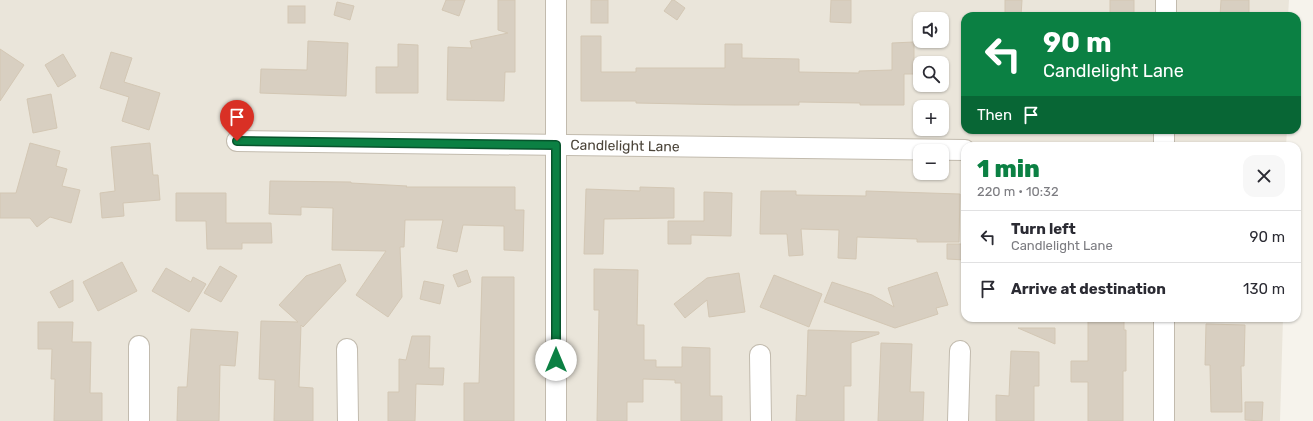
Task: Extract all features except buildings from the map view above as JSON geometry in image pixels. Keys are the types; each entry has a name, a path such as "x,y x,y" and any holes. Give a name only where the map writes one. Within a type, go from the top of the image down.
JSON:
{"street":[{"path":"556,0 556,421"},
{"path":"1166,0 1166,12"},
{"name":"Candlelight Lane","path":"237,141 961,150"},
{"path":"1164,322 1164,421"},
{"path":"139,346 139,421"},
{"path":"347,349 348,421"},
{"path":"958,421 960,351"},
{"path":"760,355 761,421"}],"shaded area":[{"path":"0,0 1289,0 1288,12 961,12 961,134 1287,134 1286,142 961,142 961,322 1283,322 1280,421 0,421"}],"route":[{"path":"237,141 556,145 556,360"}]}
